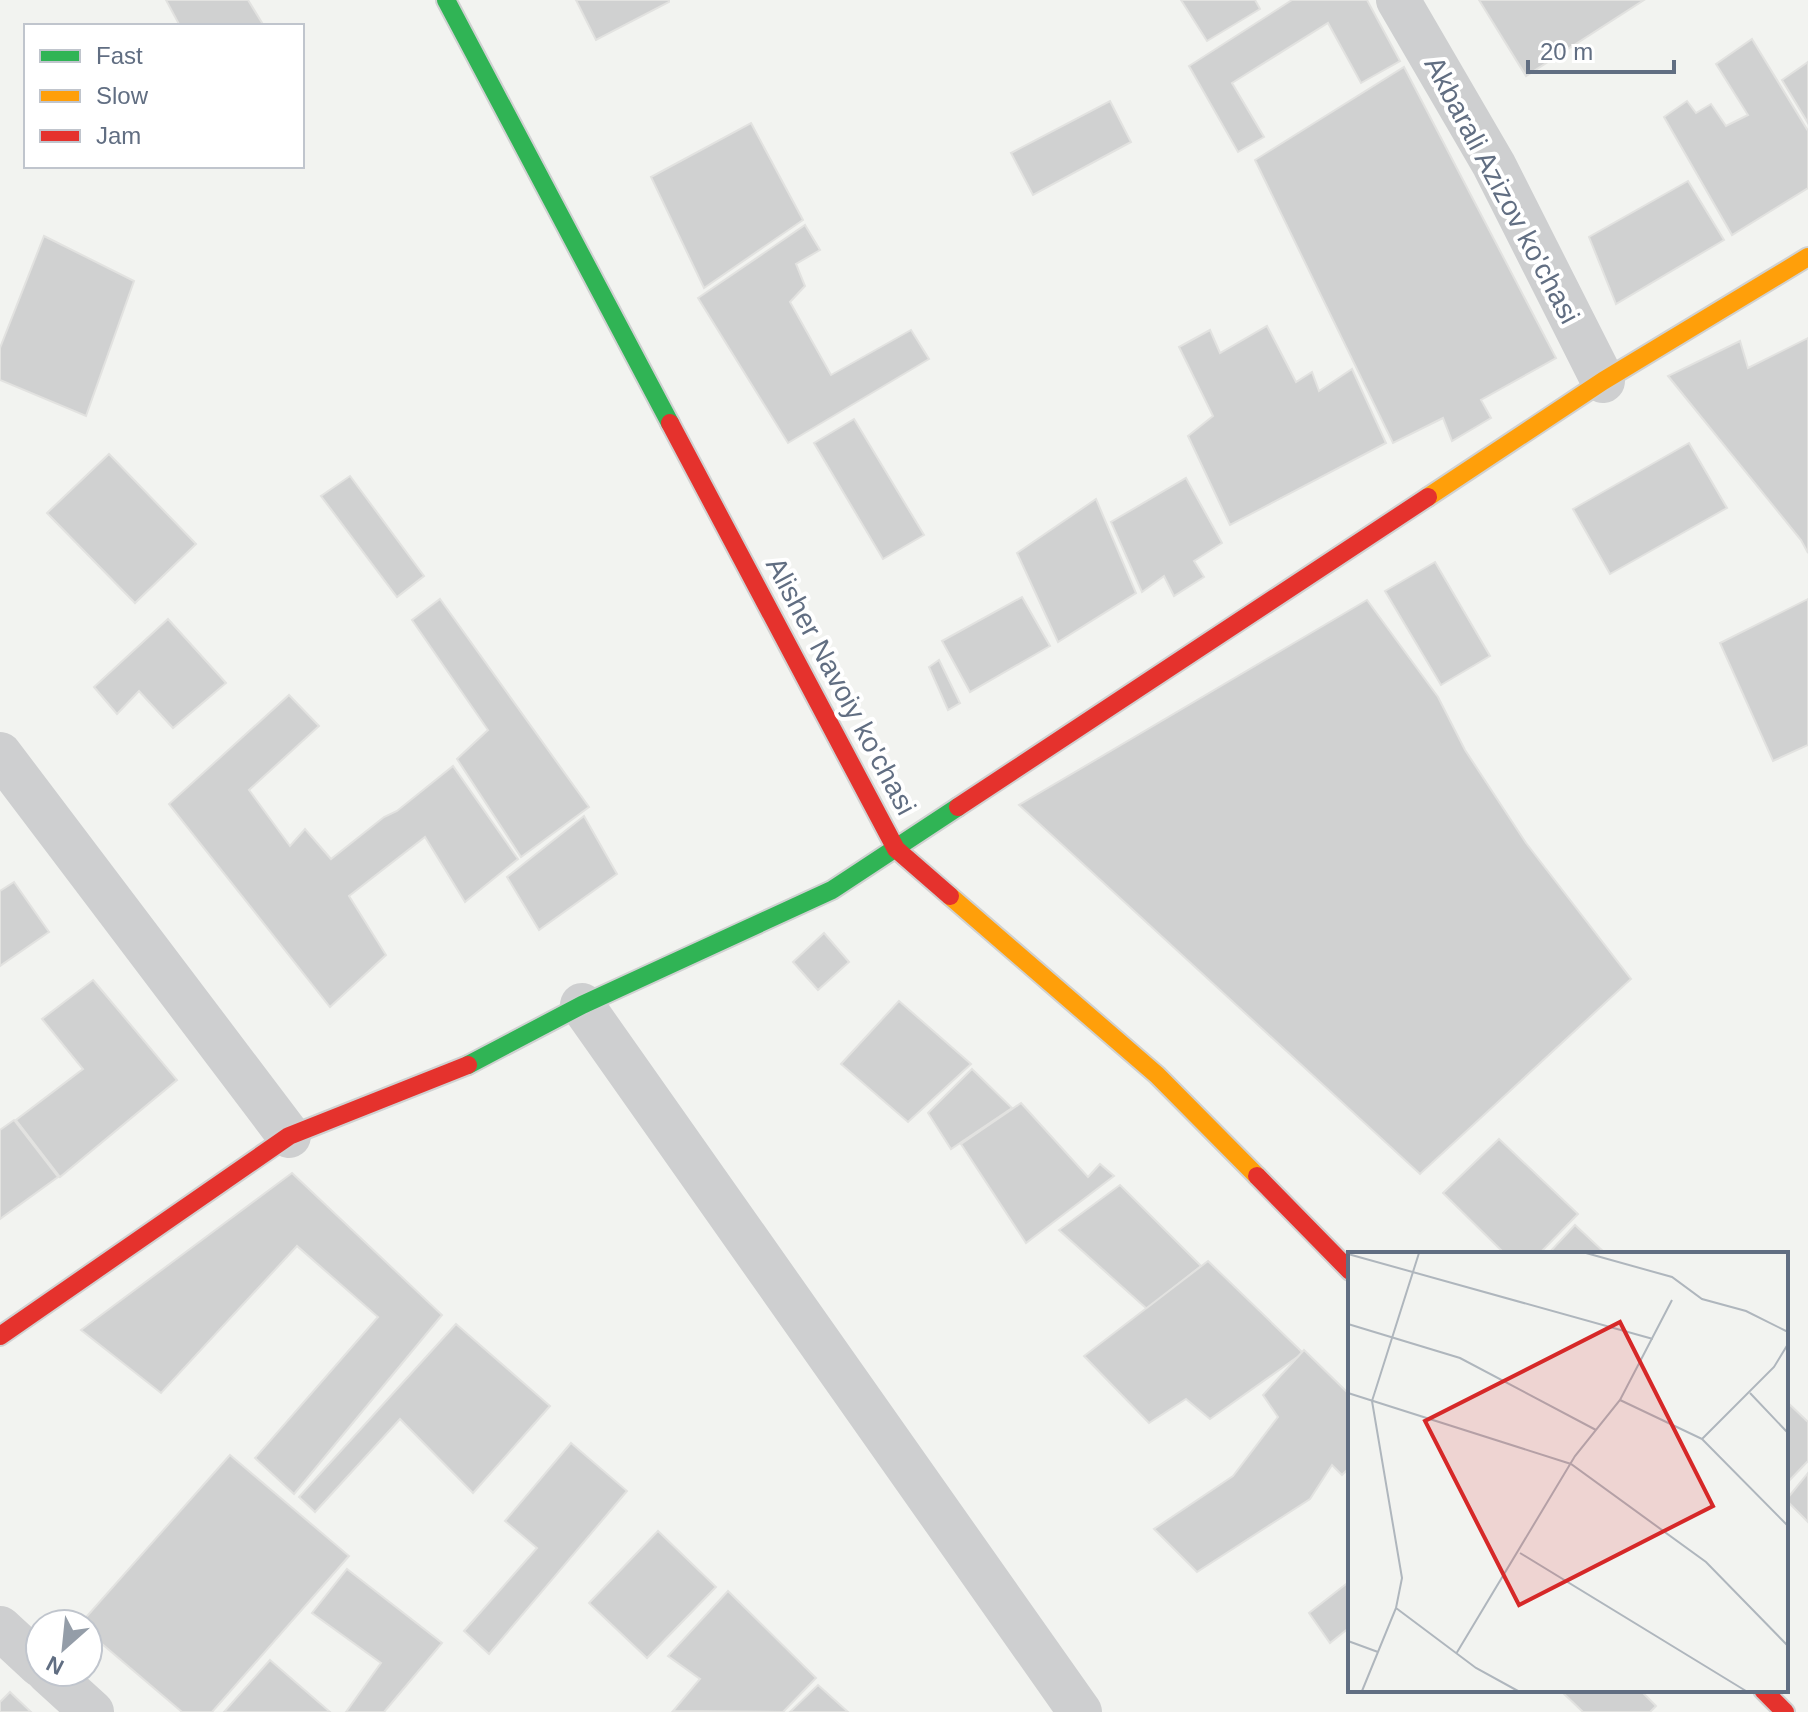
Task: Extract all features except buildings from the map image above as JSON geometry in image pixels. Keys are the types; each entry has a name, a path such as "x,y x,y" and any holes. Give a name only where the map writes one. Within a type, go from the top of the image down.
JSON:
{"street":[{"name":"Alisher Navoiy ko'chasi","path":"446,0 896,849 1157,1075 1348,1269"},
{"name":"Akbarali Azizov ko'chasi","path":"1398,0 1494,165 1603,381"},
{"path":"0,1336 289,1136 458,1070 582,1005 832,890 1603,381 1808,257"},
{"path":"0,754 289,1136"},
{"path":"582,1005 1080,1712"},
{"path":"0,1628 24,1650"},
{"path":"66,1688 92,1712"},
{"path":"1765,1692 1785,1712"}],"traffic: fast":[{"path":"446,0 670,423"},
{"path":"468,1065 582,1005 832,890 958,807"}],"traffic: slow":[{"path":"1428,497 1603,381 1808,257"},
{"path":"950,896 1157,1075 1257,1176"}],"traffic: jam":[{"path":"670,423 896,849 950,896"},
{"path":"958,807 1428,497"},
{"path":"0,1336 289,1136 468,1065"},
{"path":"1257,1176 1348,1269"},
{"path":"1765,1692 1785,1712"}]}
